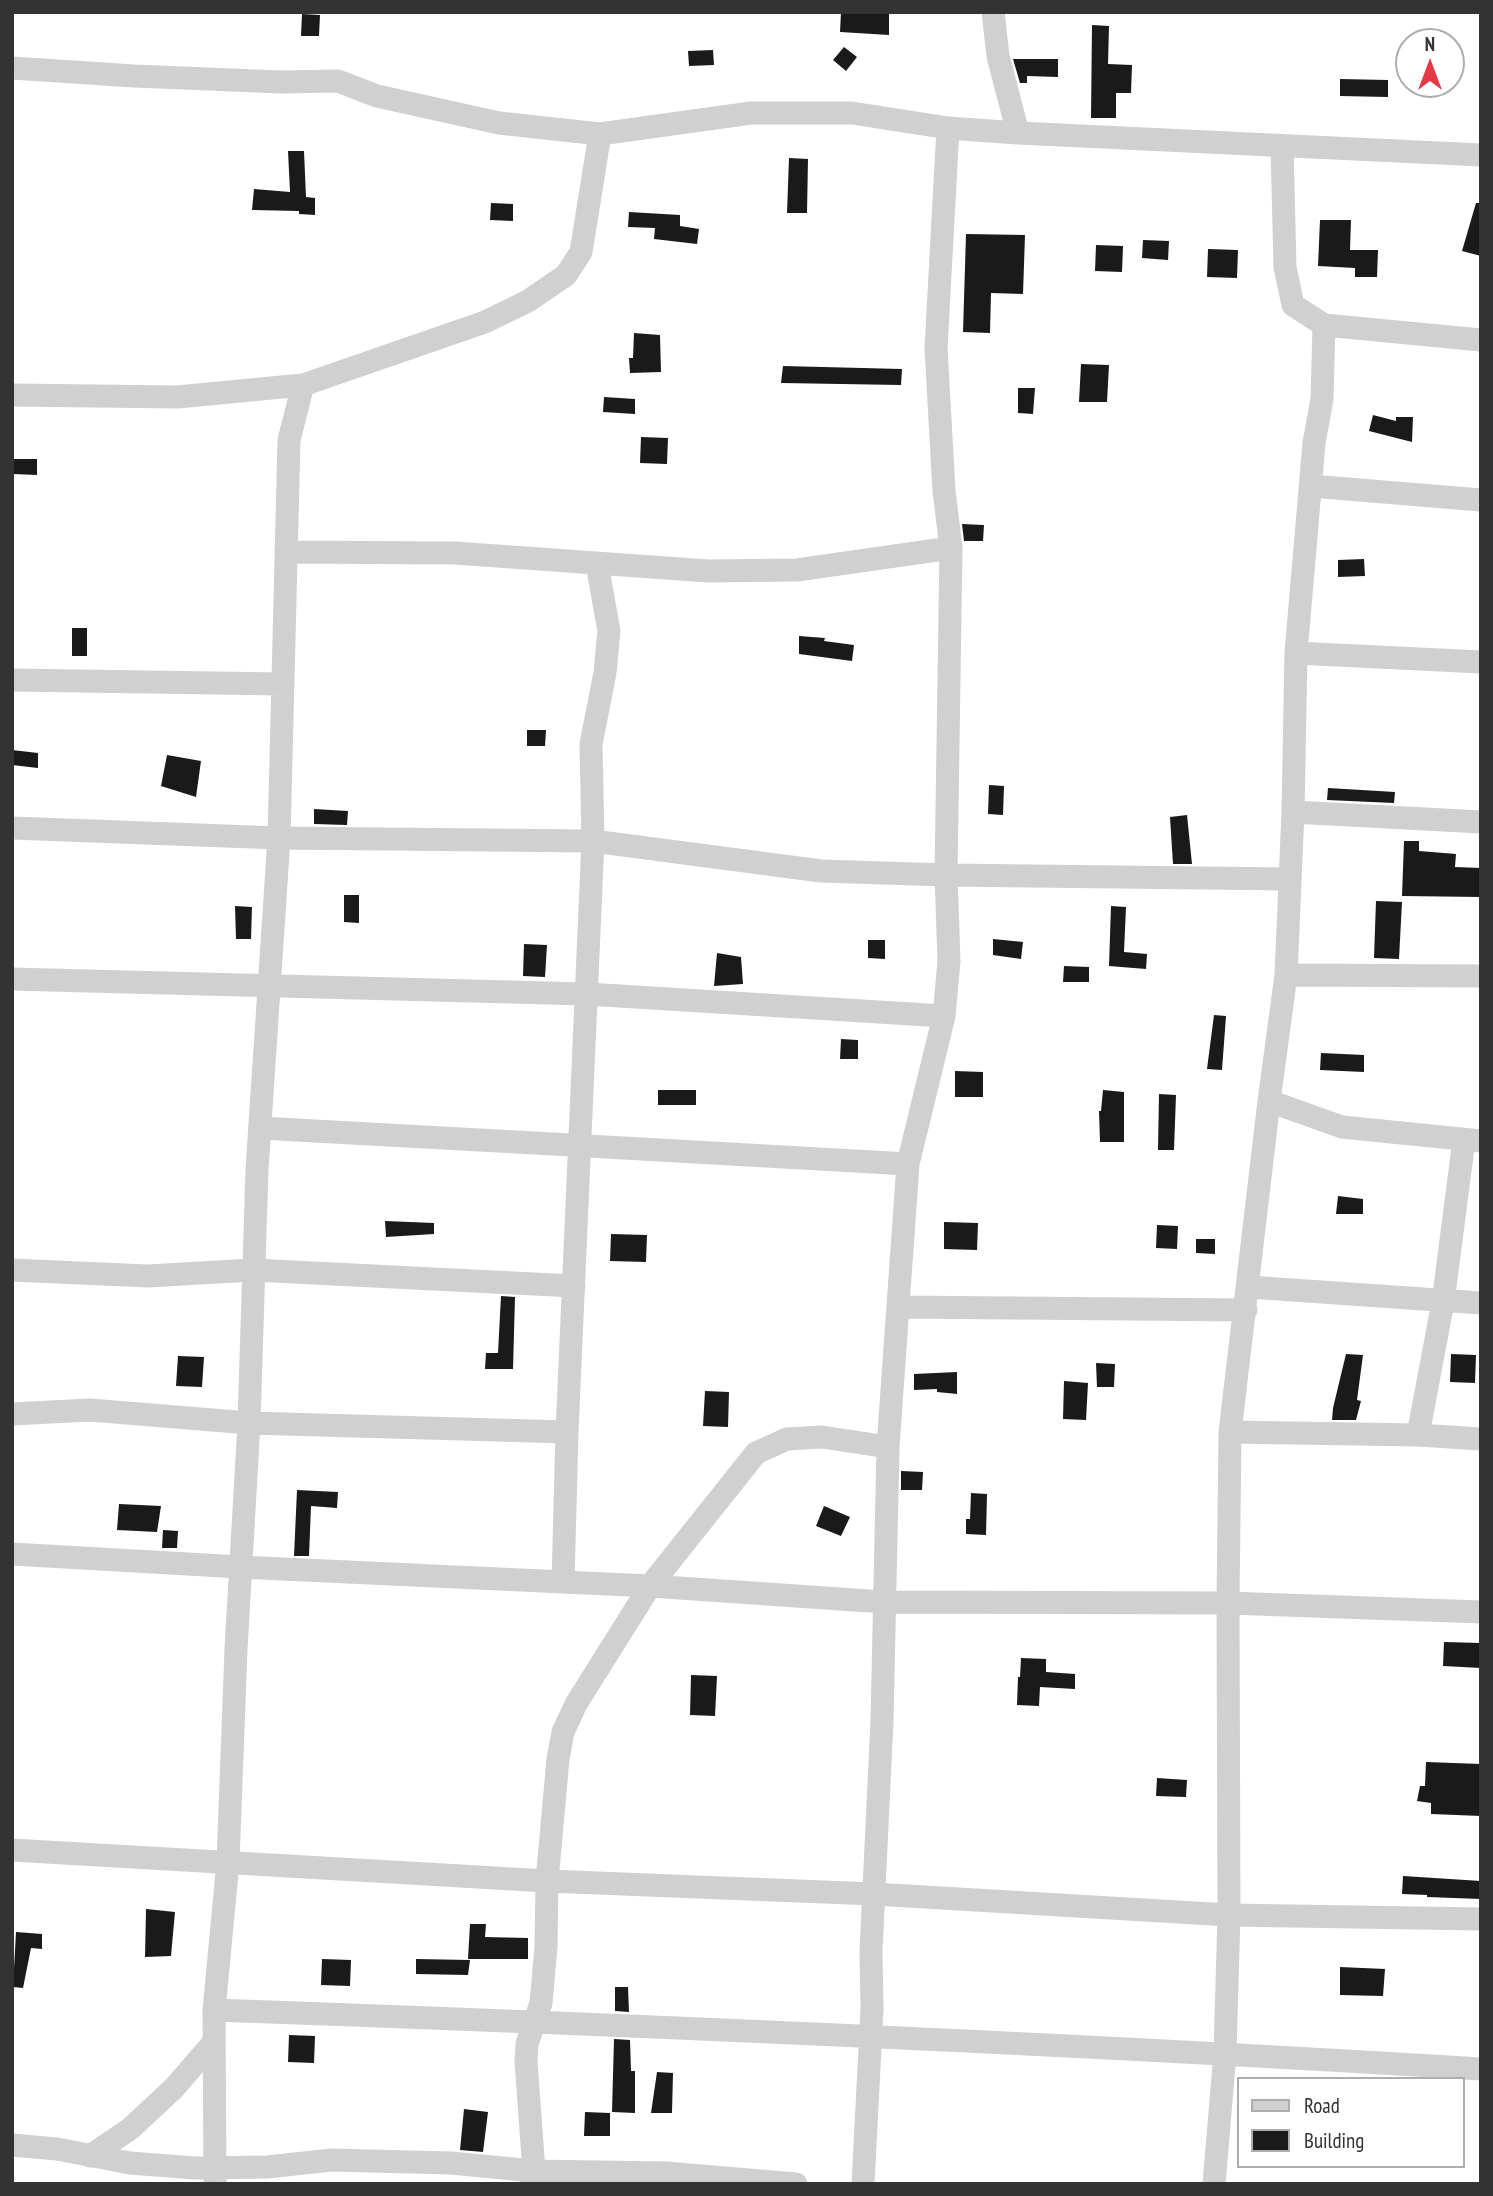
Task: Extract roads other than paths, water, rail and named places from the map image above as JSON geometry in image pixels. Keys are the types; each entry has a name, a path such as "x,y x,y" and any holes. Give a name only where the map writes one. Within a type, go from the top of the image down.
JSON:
{"street":[{"path":"993,12 998,55 1018,133"},
{"path":"12,68 214,80 338,81 377,96 499,123 600,134 751,113 852,113 948,128 1018,133 1481,155"},
{"path":"863,2184 883,1721 888,1447 908,1164 944,1016 949,961 946,876 951,548 944,491 936,348 948,128"},
{"path":"12,395 177,397 303,385 485,322 528,301 566,275 581,252 600,134"},
{"path":"1282,146 1285,267 1293,305 1324,326 1481,340"},
{"path":"1214,2184 1225,2053 1229,1915 1230,1432 1286,975 1296,653 1314,443 1322,399 1324,326"},
{"path":"216,2176 214,2010 228,1862 260,1128 279,838 289,440 303,385"},
{"path":"1311,486 1481,500"},
{"path":"286,552 455,553 708,571 797,570 951,548"},
{"path":"563,1582 593,841 591,744 610,631 597,564"},
{"path":"1296,653 1481,662"},
{"path":"12,680 283,684"},
{"path":"1293,812 1481,822"},
{"path":"12,828 279,838 593,841 821,871 946,876 1290,879"},
{"path":"1286,975 1481,976"},
{"path":"12,979 587,993 944,1016"},
{"path":"1269,1101 1342,1127 1472,1141 1418,1435"},
{"path":"260,1128 581,1147 698,1150 908,1164"},
{"path":"12,1270 148,1276 253,1270 574,1286"},
{"path":"1249,1287 1481,1303"},
{"path":"898,1307 1246,1310"},
{"path":"12,1414 90,1410 249,1423 567,1432"},
{"path":"1230,1432 1481,1438"},
{"path":"533,2178 527,2044 541,2003 547,1947 547,1881 558,1759 563,1732 576,1704 650,1586 757,1453 787,1439 822,1437 888,1447"},
{"path":"12,1554 650,1586 884,1602 1228,1603 1481,1612"},
{"path":"12,1850 547,1881 874,1894 1229,1915 1481,1919"},
{"path":"214,2010 535,2021 1225,2053 1481,2069"},
{"path":"90,2156 130,2129 174,2088 213,2043"},
{"path":"12,2145 57,2149 216,2176 332,2160 452,2164 533,2178 666,2173 796,2184"}]}
